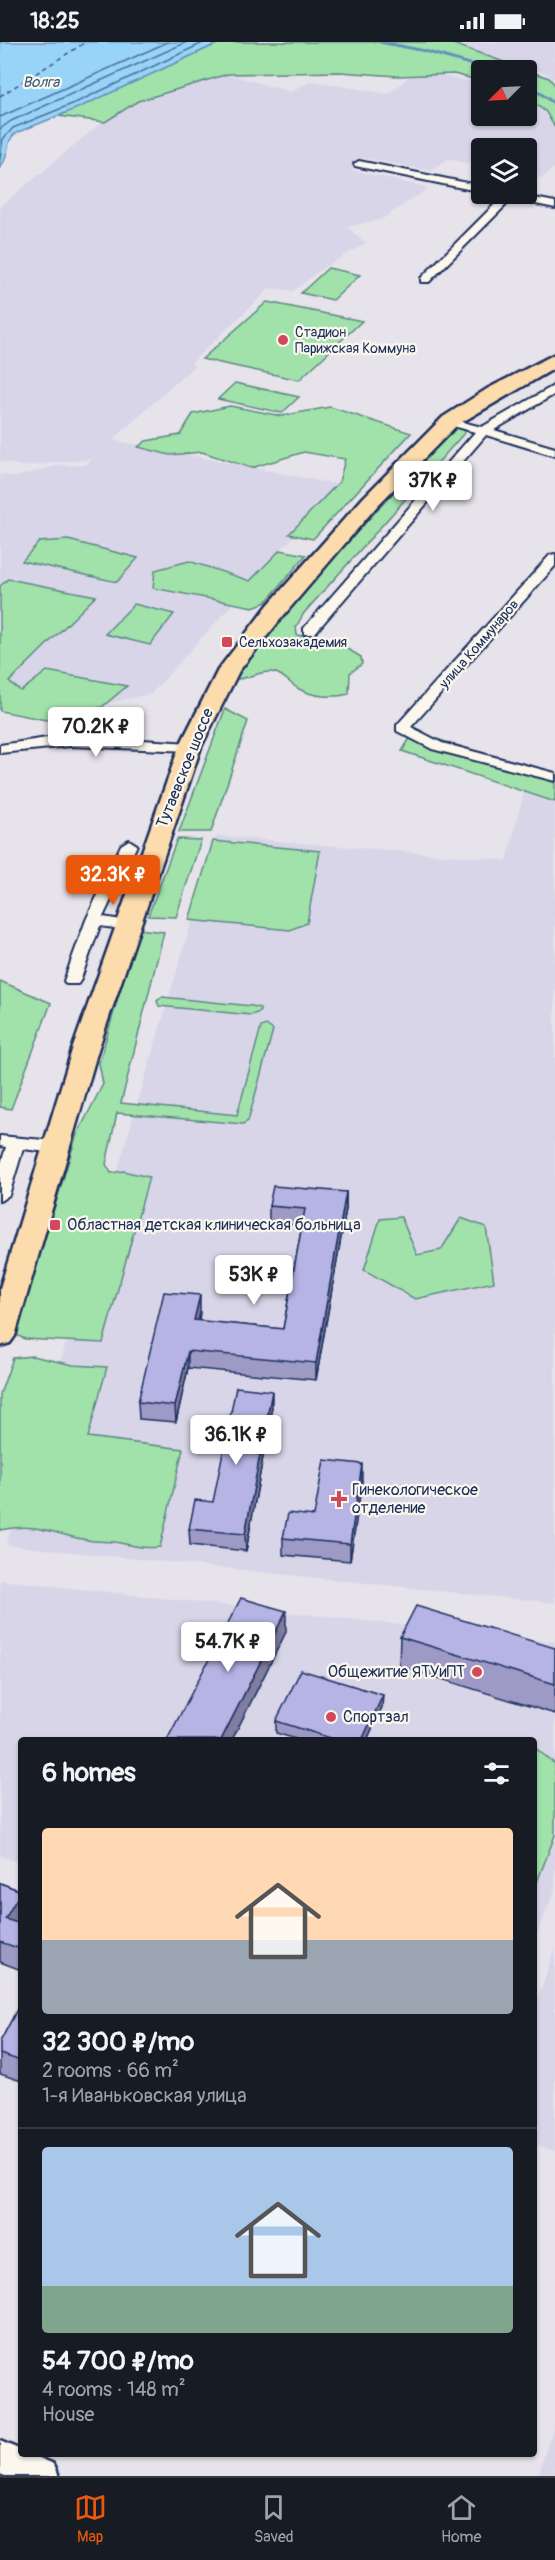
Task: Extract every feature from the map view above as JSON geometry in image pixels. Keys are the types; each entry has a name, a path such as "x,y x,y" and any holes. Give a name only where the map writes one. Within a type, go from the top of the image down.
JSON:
{"main road":[{"name":"Тутаевское шоссе","path":"0,1336 55,1148 128,925 190,747 225,677 249,644 370,502 450,421 494,393 555,360"}],"street":[{"path":"359,164 471,187"},
{"path":"537,201 555,205"},
{"path":"425,280 497,204"},
{"path":"309,631 483,431 555,389"},
{"path":"450,421 555,452"},
{"name":"улица Коммунаров","path":"555,558 402,728 437,746 555,777"},
{"path":"0,749 26,744 100,741 190,747"},
{"path":"72,981 94,920 129,845"},
{"path":"94,920 128,925"},
{"path":"0,1195 8,1142 55,1148"},
{"path":"0,2457 42,2476"}],"shaded area":[{"path":"456,42 555,42 555,80 546,73 537,70 537,60 503,60"},
{"path":"213,70 291,92 311,81 389,94 417,70 471,82 471,126 537,126 537,103 555,118 555,167 542,178 537,177 537,138 471,138 471,164 447,159 432,171 363,158 352,170 429,188 382,219 347,227 366,243 326,266 293,291 270,288 191,363 194,366 113,440 340,485 151,694 65,712 0,707 0,474 16,477 55,466 86,465 92,459 22,466 0,461 0,207 108,117 151,95"},
{"path":"525,788 555,792 555,1603 6,1545 217,836 507,860"},
{"path":"0,1580 555,1642 555,1890 537,1934 537,1737 18,1737 18,1862 0,1856"},
{"path":"555,1948 555,2151 537,2145 537,2000"},
{"path":"555,2421 555,2476 538,2476"}],"green space":[{"path":"221,42 448,42 498,60 471,60 471,78 454,74 397,76 340,72 228,74 138,101 105,122 59,116"},
{"path":"537,74 549,78 555,85 555,128 546,112 537,105"},
{"path":"328,268 360,275 333,300 301,293"},
{"name":"Стадион Парижская Коммуна","path":"267,302 362,321 299,380 202,359"},
{"path":"235,383 299,397 282,413 218,399"},
{"path":"230,406 281,416 330,407 411,433 313,539 289,534 339,482 345,459 304,452 251,468 202,452 170,455 138,447 146,441 180,435 193,414"},
{"path":"457,427 467,430 304,613 296,627 297,635 336,642 361,657 362,664 350,673 349,694 330,696 311,694 296,687 279,674 271,672 235,679 237,670 275,621 451,430"},
{"path":"68,540 138,558 117,582 22,561 39,542"},
{"path":"280,550 306,555 266,602 253,607 153,588 155,570 189,561 250,581"},
{"path":"8,579 96,596 9,682 21,691 47,671 127,686 102,707 46,720 0,711 0,586"},
{"path":"134,604 174,614 150,645 105,634"},
{"path":"225,709 248,721 211,832 179,832"},
{"path":"414,732 552,775 555,779 555,802 402,751"},
{"path":"177,839 201,840 176,917 148,916"},
{"path":"213,841 320,851 307,923 290,930 189,920"},
{"path":"138,929 164,932 121,1103 237,1115 261,1027 266,1025 273,1030 248,1121 243,1124 117,1113 106,1164 111,1173 123,1171 149,1177 103,1343 25,1339 18,1336 17,1330 76,1137 103,1084 99,1063"},
{"path":"0,981 51,1003 11,1109 0,1107"},
{"path":"162,997 252,1006 260,1008 260,1012 251,1015 159,1006 157,1001"},
{"path":"401,1217 417,1255 441,1250 461,1218 486,1227 494,1282 415,1299 364,1270 380,1219"},
{"path":"32,1356 73,1365 107,1367 88,1437 183,1449 160,1547 90,1541 35,1528 0,1530 0,1394 13,1358"},
{"path":"537,1749 555,1764 555,1835 537,1882"}],"water":[{"name":"Волга","path":"0,42 221,42 80,107 16,133 10,140 0,168"}],"building":[{"path":"273,1186 346,1192 316,1363 188,1351 175,1406 138,1402 164,1292 200,1295 194,1320 283,1329 305,1209 269,1206"},
{"path":"236,1387 272,1391 245,1534 189,1529 195,1500 213,1502"},
{"path":"324,1460 362,1464 350,1544 283,1538 288,1513 314,1516"},
{"path":"241,1598 286,1611 223,1737 169,1737"},
{"path":"416,1606 555,1648 555,1684 400,1637"},
{"name":"Спортзал","path":"301,1670 383,1695 363,1737 327,1737 276,1721"},
{"path":"0,1883 18,1890 18,1896 5,1919 18,1923 18,1948 0,1942"},
{"path":"18,2008 18,2060 0,2054 0,2042"}],"waterway":[{"path":"380,42 425,51 471,64"},
{"path":"537,91 555,104"}],"ferry route":[{"path":"0,96 86,42"}],"place":[{"name":"Стадион Парижская Коммуна","path":"283,340"},
{"name":"Сельхозакадемия","path":"227,642"},
{"name":"Областная детская клиническая больница","path":"55,1225"},
{"name":"Гинекологическое отделение","path":"339,1499"},
{"name":"Общежитие ЯТУиПТ","path":"477,1672"},
{"name":"Спортзал","path":"331,1717"}]}
